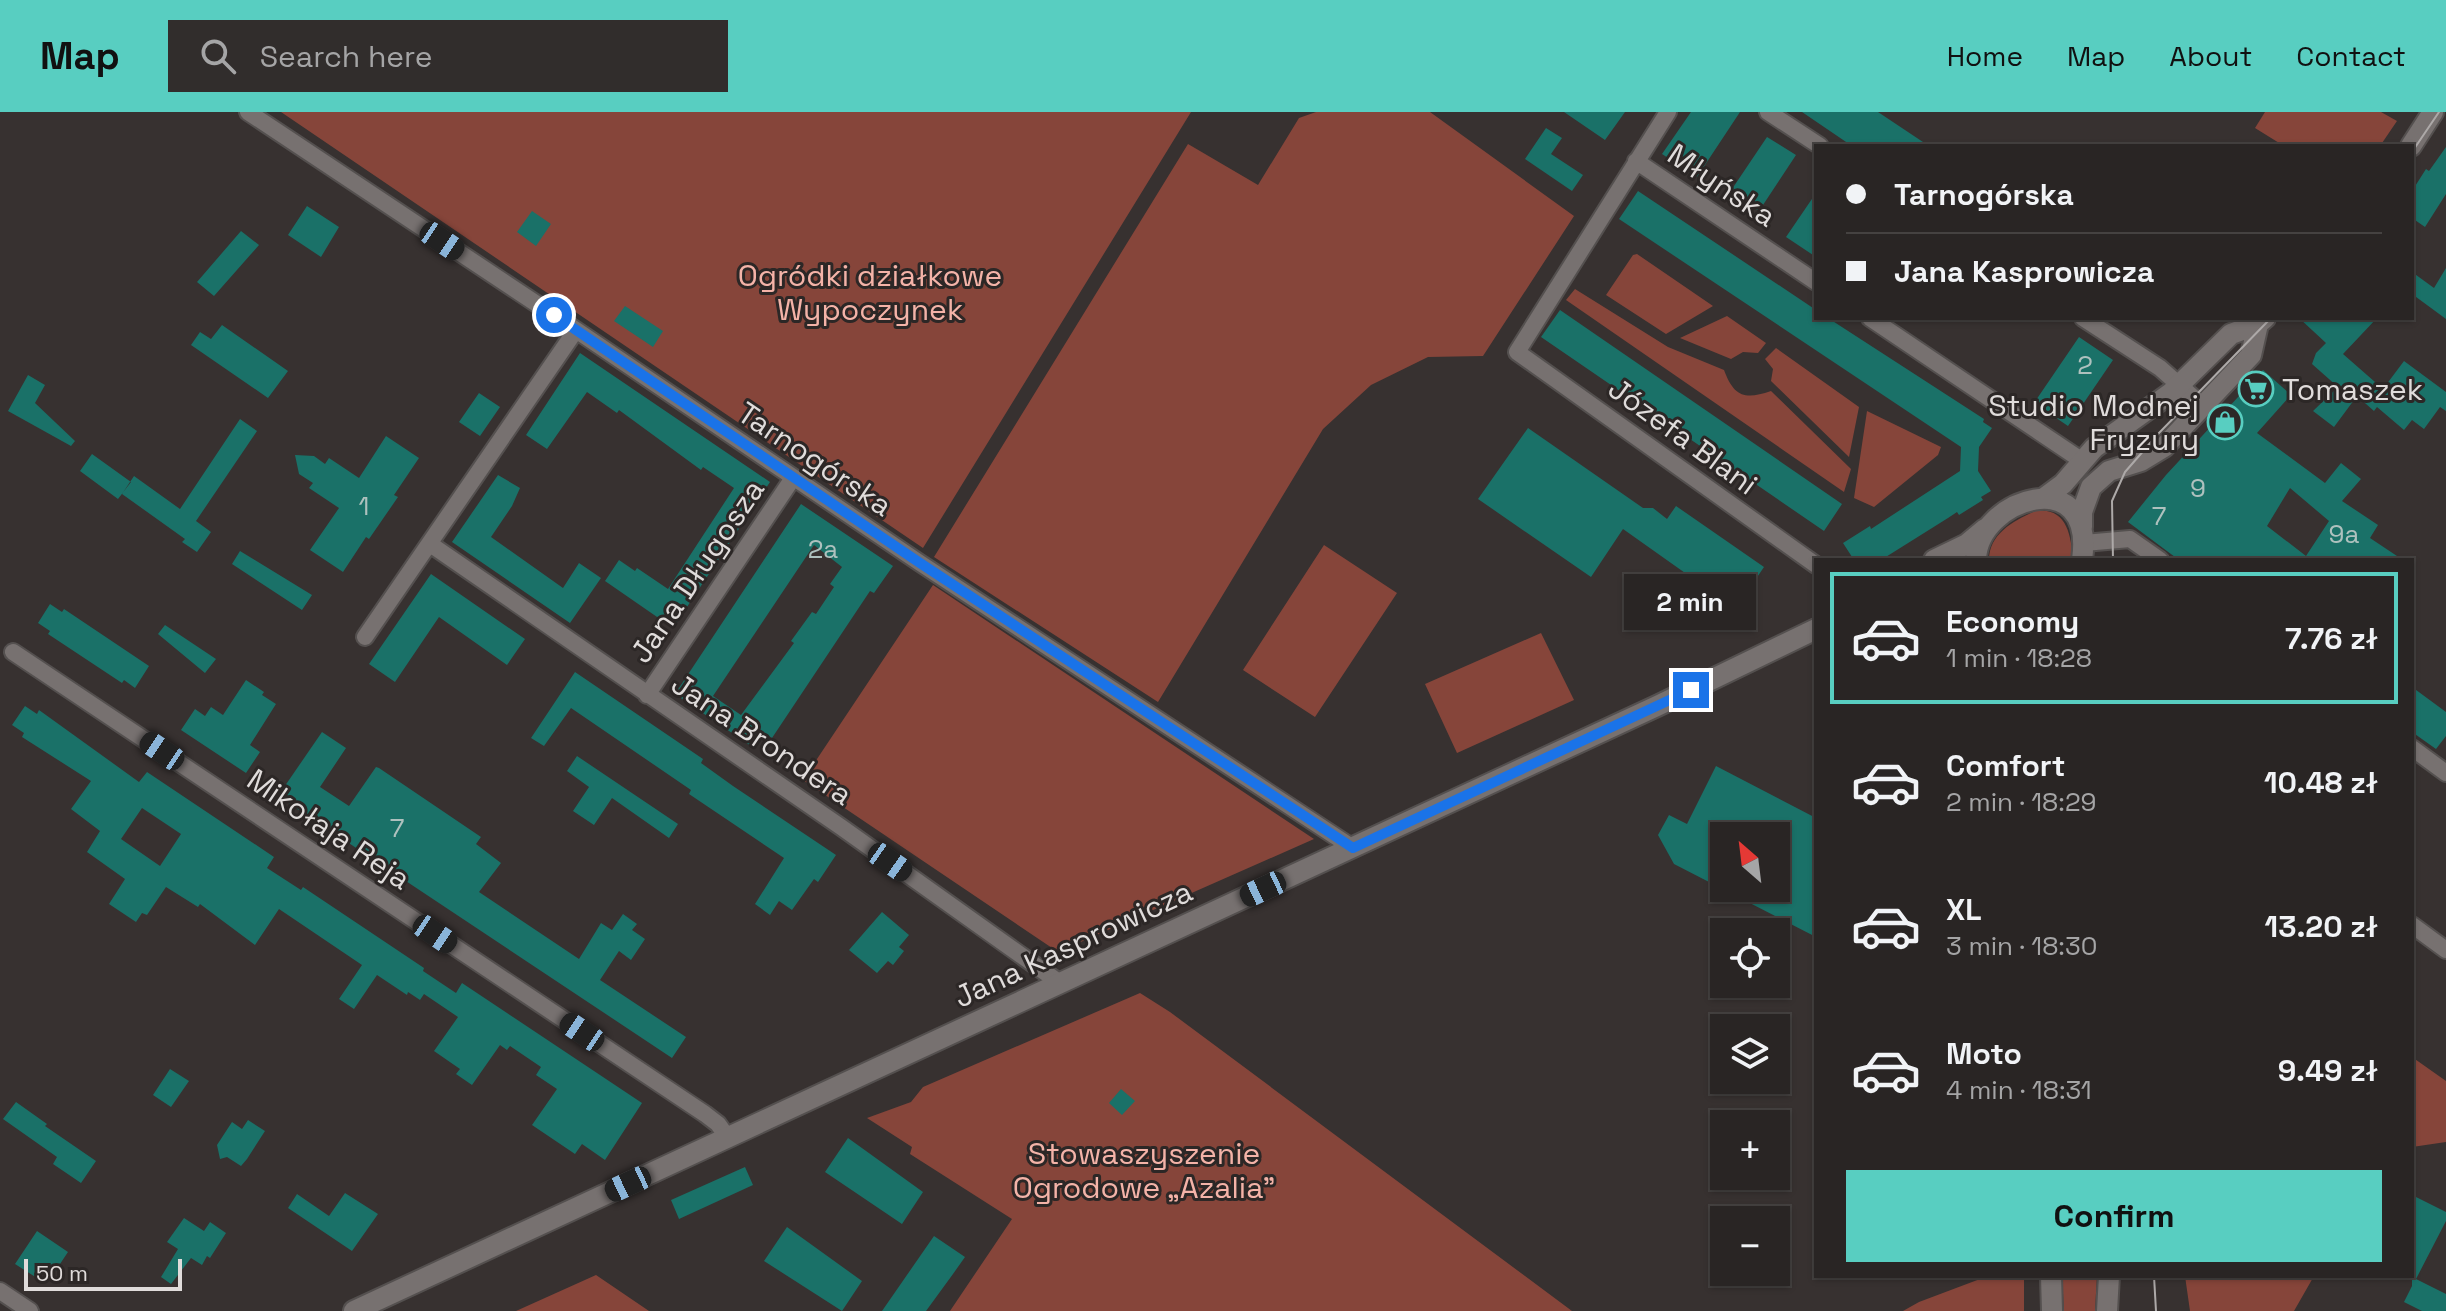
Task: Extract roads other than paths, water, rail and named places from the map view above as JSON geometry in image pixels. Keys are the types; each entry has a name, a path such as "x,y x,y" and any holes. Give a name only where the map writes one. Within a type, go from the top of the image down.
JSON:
{"street":[{"name":"Tarnogórska","path":"248,112 793,478 1353,848"},
{"path":"1636,161 1668,112"},
{"path":"1768,112 1817,144"},
{"path":"2412,144 2431,113"},
{"name":"Młyńska","path":"1636,161 1814,281"},
{"name":"Józefa Blani","path":"1636,161 1517,352 1814,564"},
{"path":"1873,320 2081,460"},
{"path":"2086,320 2160,368 2203,406"},
{"path":"1938,558 1967,544 2022,503 2044,498 2063,484 2081,460 2180,384 2231,334 2262,321"},
{"path":"2083,543 2085,500 2091,487 2114,469 2153,455 2164,447 2251,355 2262,321"},
{"path":"365,637 576,330"},
{"name":"Jana Długosza","path":"647,695 793,478"},
{"path":"2044,498 2064,504 2077,517 2083,543"},
{"path":"1976,558 1985,529"},
{"path":"2083,543 2130,539 2157,558"},
{"name":"Jana Brondera","path":"430,544 841,827 1060,983"},
{"name":"Jana Kasprowicza","path":"354,1311 1353,848 1814,630"},
{"name":"Mikołaja Reja","path":"13,652 705,1114 718,1124 728,1138"},
{"path":"2414,749 2446,773"},
{"path":"2414,926 2446,950"},
{"path":"2051,1278 2052,1311"},
{"path":"2107,1311 2109,1278"},
{"path":"0,1291 30,1311"}],"tram line":[{"path":"2414,149 2439,112"},
{"path":"2113,558 2112,501 2125,472 2269,320"},
{"path":"2154,1278 2156,1311"}],"place":[{"name":"Tomaszek","path":"2256,389"},
{"name":"Studio Modnej Fryzury","path":"2225,422"}],"park label":[{"name":"Ogródki działkowe Wypoczynek","path":"870,292"},
{"name":"Stowaszyszenie Ogrodowe „Azalia”","path":"1144,1170"}]}
